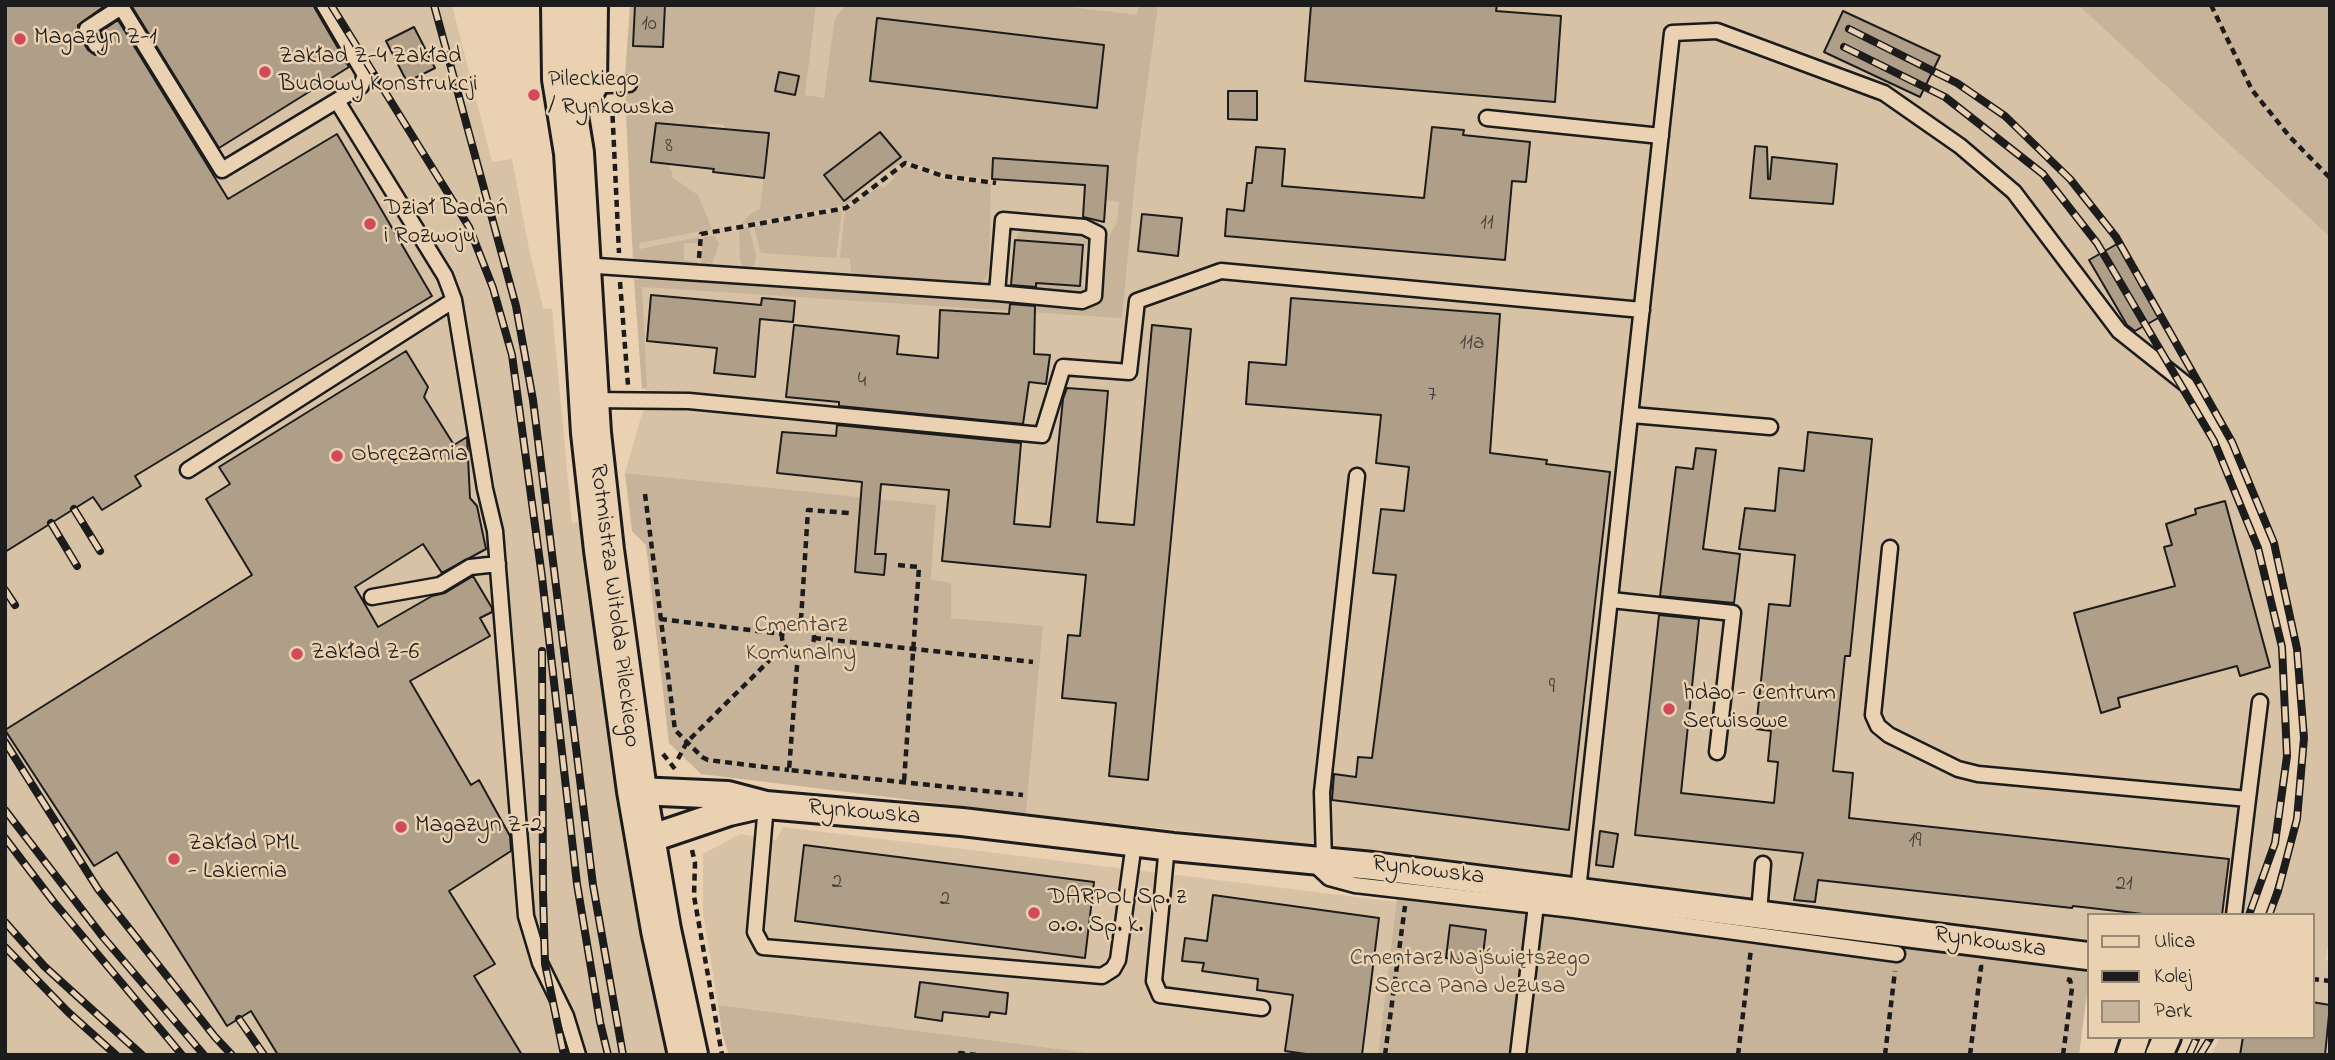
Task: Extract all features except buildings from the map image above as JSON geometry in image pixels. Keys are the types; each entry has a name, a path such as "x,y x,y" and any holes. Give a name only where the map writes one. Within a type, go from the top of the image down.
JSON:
{"main road":[{"name":"Rotmistrza Witolda Pileckiego","path":"561,5 562,79 574,153 589,400 604,550 637,791 669,968 688,1055"},
{"name":"Rotmistrza Witolda Pileckiego","path":"574,153 599,85 588,5"}],"street":[{"name":"Rynkowska","path":"637,791 728,794 765,805 962,822 1578,890 1756,924 2086,956"},
{"name":"Rynkowska","path":"646,840 729,812 765,805"},
{"path":"2159,1055 2166,1039"}],"lane":[{"path":"96,45 87,29 120,6 222,170 361,86 365,75 324,5"},
{"path":"1578,890 1672,33 1717,31 1884,93 1960,146 2014,192 2068,267 2119,331 2187,385 2228,451 2267,552 2290,648 2296,722 2288,820 2260,913"},
{"path":"599,85 629,84"},
{"path":"337,101 445,276 454,300 485,489 495,531 526,916 540,963 566,1016 578,1055"},
{"path":"1487,118 1661,136"},
{"path":"580,265 997,293 1082,302 1094,296 1098,234 1084,227 1003,220 997,293"},
{"path":"589,400 690,401 1042,435 1063,367 1129,372 1137,301 1220,271 1642,310"},
{"path":"188,470 454,300"},
{"path":"1632,415 1770,427"},
{"path":"1357,476 1322,792 1317,861 1329,878 1355,885 1535,905 1756,924 1896,954"},
{"path":"1890,548 1873,715 1878,726 1889,735 1958,769 1978,774 2248,799"},
{"path":"372,597 440,585 470,567 498,564"},
{"path":"1611,600 1733,613 1717,752"},
{"path":"2234,913 2260,702"},
{"path":"765,805 755,932 763,947 1102,976 1113,969 1118,960 1134,843"},
{"path":"1167,846 1154,981 1160,995 1262,1007"},
{"path":"1756,924 1763,864"},
{"path":"1518,1055 1535,905"}],"path":[{"path":"2211,5 2252,90 2290,137 2330,178"},
{"path":"599,85 619,268 629,399"},
{"path":"698,273 701,234 846,208 905,163 943,176 996,183"},
{"path":"645,494 673,725 702,757 789,770 1023,796"},
{"path":"801,620 808,509 849,513"},
{"path":"898,565 919,567 905,782"},
{"path":"660,619 782,634"},
{"path":"801,620 813,630 812,646 806,651 790,652 784,646 782,634 786,624 801,620"},
{"path":"814,638 1033,662"},
{"path":"678,759 687,742 784,646"},
{"path":"789,770 798,653"},
{"path":"690,844 695,863 694,897 722,1055"},
{"path":"1385,1055 1407,891"},
{"path":"1738,1055 1756,924"},
{"path":"1885,1055 1896,954"},
{"path":"1969,965 1994,969"},
{"path":"1970,1055 1981,967"},
{"path":"2062,978 2070,981 2073,988 2063,1055"},
{"path":"960,1055 976,1055"}],"shaded area":[{"path":"5,5 452,5 492,162 512,159 543,308 552,309 572,523 580,522 619,803 670,1055 5,1055"},
{"path":"635,5 2078,5 2330,237 2330,937 2325,961 2330,959 2330,1055 2211,1055 2219,1039 2314,1039 2314,913 2086,913 2086,939 1390,874 1307,844 1026,814 1043,627 951,618 931,581 936,506 625,473 643,410 647,408 630,104"},
{"path":"783,827 1397,902 1378,1055 1105,1055 718,1005 703,912 703,854 740,834 776,840"}],"green space":[{"path":"630,5 635,5 633,46 663,47 665,5 816,5 805,95 824,98 834,24 846,5 1054,5 1137,15 1139,5 1158,5 1137,160 1122,318 642,287 647,388 642,389 634,279 641,280 640,275 923,292 1001,302 1088,307 1098,301 1102,294 1107,241 1117,222 1119,202 1106,200 1108,166 993,158 992,179 947,174 904,160 889,171 887,167 900,156 880,132 825,175 852,195 854,198 846,205 741,224 749,215 760,209 769,133 724,128 724,125 707,124 705,129 656,123 651,162 669,164 672,177 698,195 712,229 639,243 640,249 699,237 699,243 684,243 684,260 698,262 697,265 633,261 625,93 631,93 631,77 625,76"},
{"path":"2078,5 2330,5 2330,237"},
{"path":"906,166 946,180 991,184 989,270 982,282 973,284 856,275 851,271 850,258 840,258 845,210 881,186 884,188 895,178 893,175"},
{"path":"842,211 836,258 761,253 754,227"},
{"path":"749,227 756,256 754,265 748,268 740,261 739,229"},
{"path":"1024,230 1083,234 1089,238 1090,243 1083,247 1015,240 1019,232"},
{"path":"714,235 719,244 712,265 701,265 703,237"},
{"path":"1012,281 1080,286 1080,283 1087,289 1082,295 1015,289"},
{"name":"Cmentarz Komunalny","path":"625,473 936,505 931,580 951,583 951,618 1043,626 1026,814 701,774 669,743 646,545 632,531"},
{"name":"Cmentarz Najświętszego Serca Pana Jezusa","path":"1399,882 2080,968 2086,972 2086,1001 2079,1055 1378,1055"},
{"path":"718,1005 1105,1055 729,1055 722,1033"}],"railway":[{"path":"331,5 469,227 493,288 512,355 542,577 577,884 608,1055"},
{"path":"434,5 516,306 533,400 593,885 623,1055"},
{"path":"1849,29 1957,83 2005,116 2070,179 2116,237 2232,442 2274,543 2297,649 2304,738 2297,819 2270,913"},
{"path":"1844,47 1945,97 2043,174 2097,243 2214,441 2258,548 2282,647 2287,756 2275,843 2250,913"},
{"path":"74,509 100,551"},
{"path":"51,523 77,566"},
{"path":"5,590 15,605"},
{"path":"542,651 545,964 564,1055"},
{"path":"5,742 98,889 232,1055"},
{"path":"5,810 103,937 204,1055"},
{"path":"5,838 53,901 182,1055"},
{"path":"5,922 44,966 142,1055"},
{"path":"5,947 68,1012 116,1055"},
{"path":"239,1019 264,1055"},
{"path":"2189,1055 2196,1039"},
{"path":"2200,1055 2210,1039"}],"place":[{"name":"Magazyn Z-1","path":"20,39"},
{"name":"Zakład Z-4 Zakład Budowy Konstrukcji","path":"265,72"},
{"name":"Pileckiego / Rynkowska","path":"534,95"},
{"name":"Dział Badań i Rozwoju","path":"370,224"},
{"name":"Obręczarnia","path":"337,456"},
{"name":"Zakład Z-6","path":"297,654"},
{"name":"hda0 - Centrum Serwisowe","path":"1669,709"},
{"name":"Magazyn Z-2","path":"401,827"},
{"name":"Zakład PML - Lakiernia","path":"174,859"},
{"name":"DARPOL Sp. z o.o. Sp. k.","path":"1034,913"}]}
